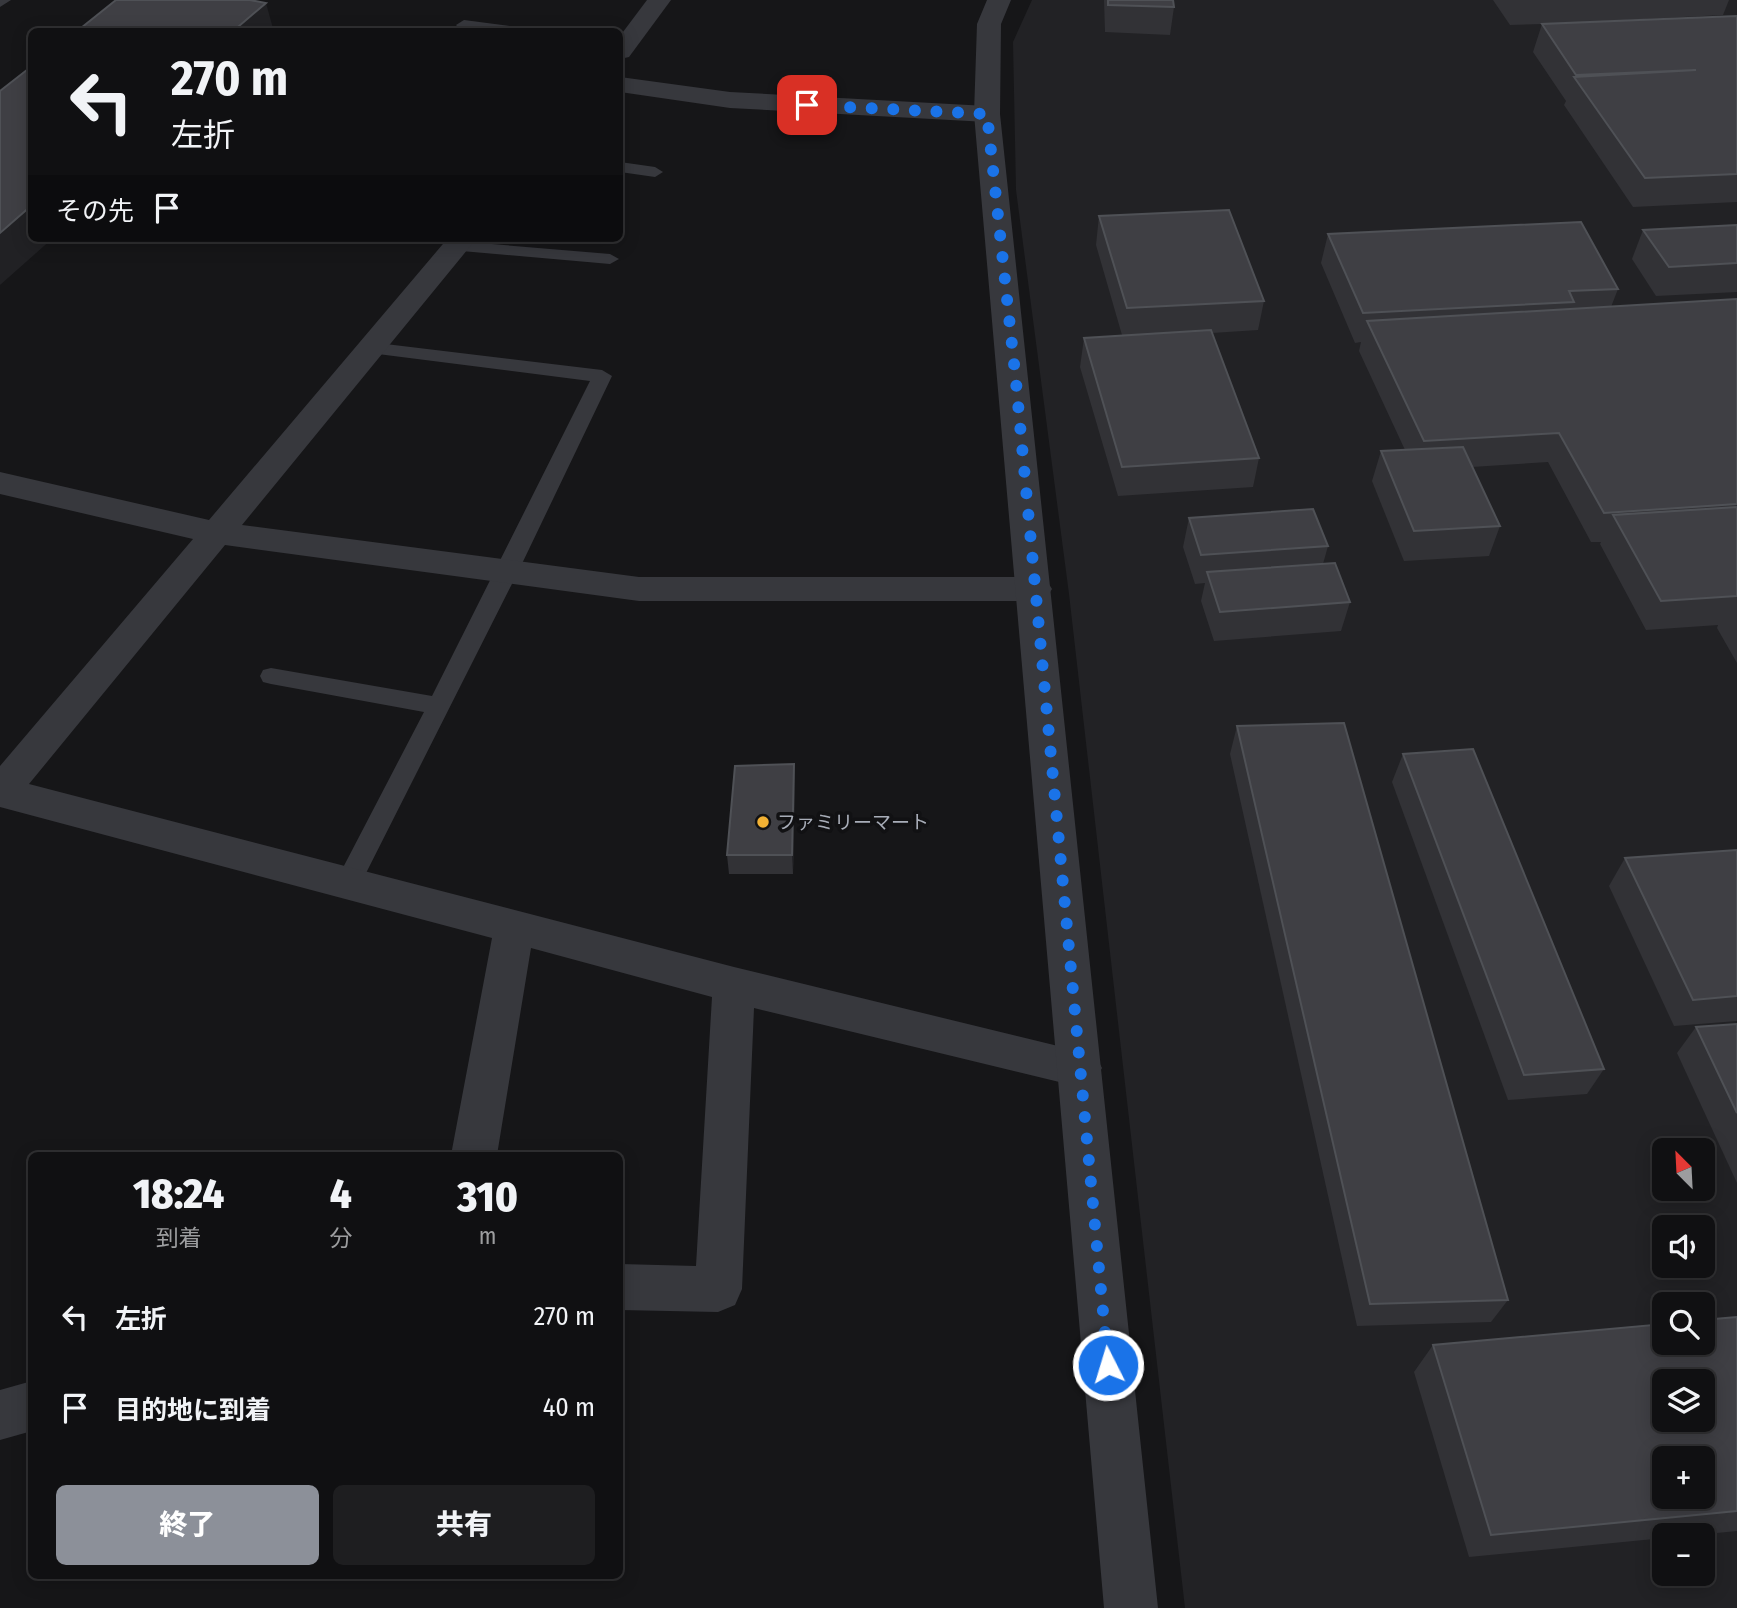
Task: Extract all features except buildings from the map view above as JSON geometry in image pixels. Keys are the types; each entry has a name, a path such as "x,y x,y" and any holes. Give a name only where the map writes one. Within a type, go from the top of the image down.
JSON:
{"street":[{"path":"623,45 659,0"},
{"path":"999,0 989,24 987,114 1035,589 1130,1608"},
{"path":"623,85 730,100 987,114"},
{"path":"459,242 0,791 734,985 1080,1068"},
{"path":"0,483 216,533 639,589 1035,589"},
{"path":"475,1152 514,927"},
{"path":"623,1287 718,1289 734,985"},
{"path":"0,1415 28,1407"}],"lane":[{"path":"464,25 487,28"},
{"path":"623,167 655,172"},
{"path":"459,242 610,260"},
{"path":"348,883 507,572 602,376 369,348"},
{"path":"271,676 439,706"}],"shaded area":[{"path":"1032,0 1737,0 1737,1608 1185,1608 1069,594 1016,190 1013,42"}],"place":[{"name":"ファミリーマート","path":"763,822"}],"route":[{"path":"807,105 987,114 1016,382 1108,1365"}]}
